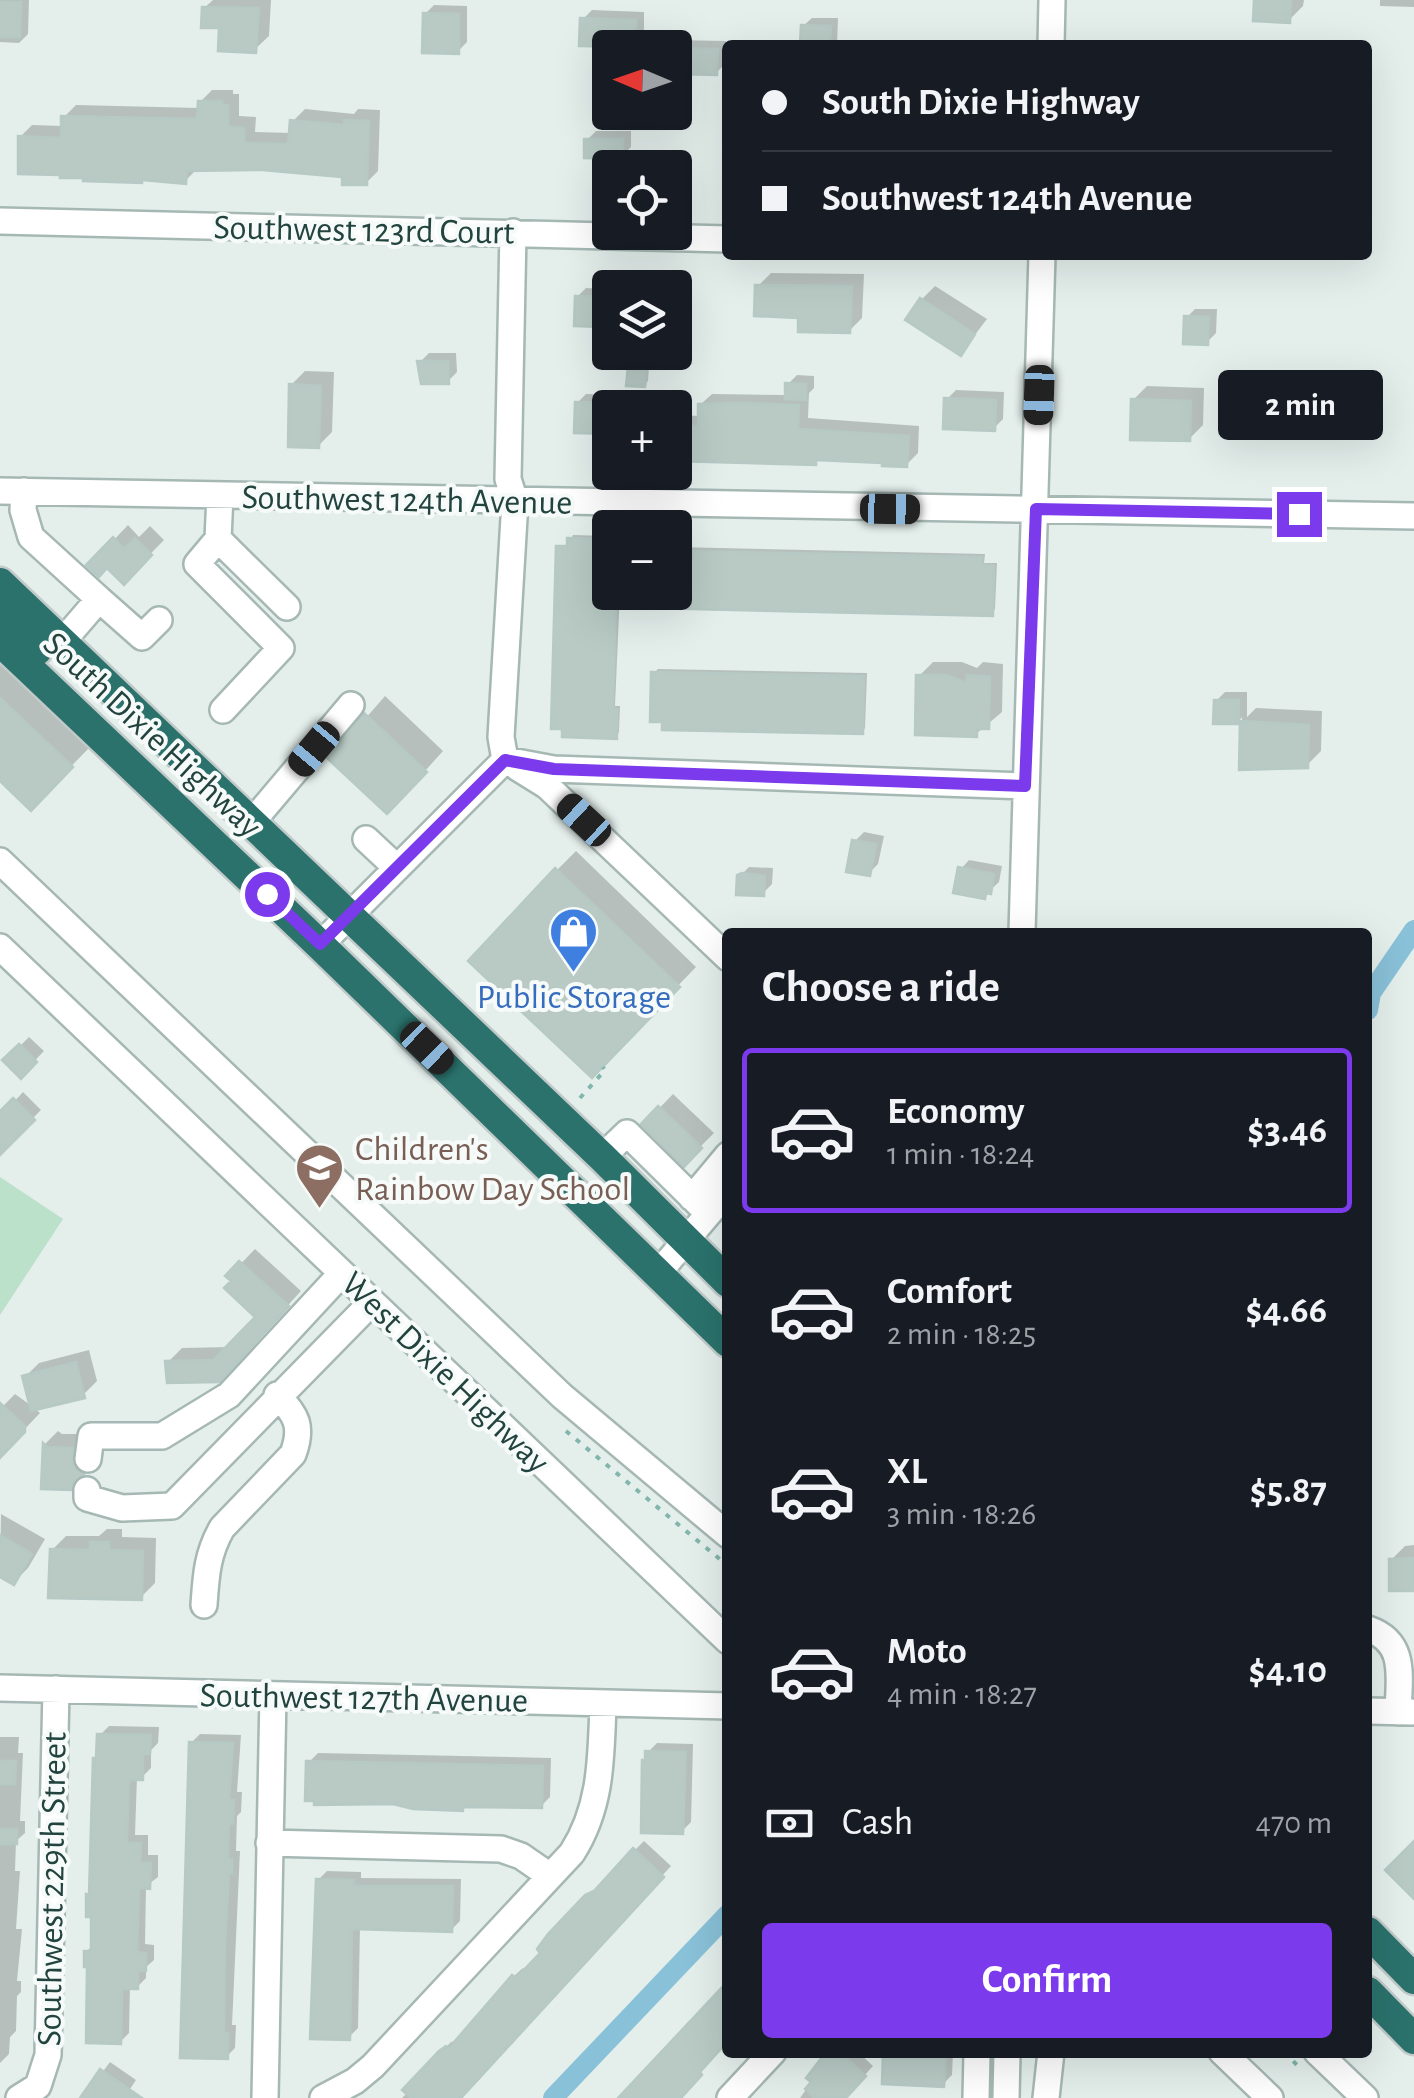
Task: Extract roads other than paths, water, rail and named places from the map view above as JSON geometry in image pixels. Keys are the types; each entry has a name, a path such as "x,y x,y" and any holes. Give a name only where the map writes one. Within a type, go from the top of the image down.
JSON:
{"highway":[{"name":"South Dixie Highway","path":"0,583 722,1276"},
{"path":"0,614 60,672 114,691"},
{"name":"South Dixie Highway","path":"0,642 320,944 722,1336"},
{"path":"1372,1936 1414,1979"},
{"path":"1372,1962 1414,2004"},
{"path":"1372,1996 1414,2040"}],"street":[{"path":"1051,40 1052,0"},
{"name":"Southwest 123rd Court","path":"0,222 722,239"},
{"path":"513,232 508,479 515,501 501,736 505,760 547,786 722,952"},
{"path":"1022,928 1042,260"},
{"path":"12,491 31,537 142,637 159,620"},
{"name":"Southwest 124th Avenue","path":"12,491 1002,512 1036,509 1414,516"},
{"path":"220,495 218,539 196,564 281,648 223,710"},
{"path":"218,539 287,607"},
{"path":"62,642 99,598"},
{"path":"252,822 299,775 351,704"},
{"path":"505,760 554,769 1025,786"},
{"path":"320,944 505,760"},
{"path":"584,820 580,794 601,770"},
{"path":"366,839 397,868"},
{"path":"0,861 562,1396 722,1530"},
{"name":"West Dixie Highway","path":"0,948 722,1634"},
{"path":"602,1157 627,1133 700,1206"},
{"path":"659,1272 686,1240 722,1166"},
{"path":"640,1195 663,1169"},
{"path":"700,1206 722,1193"},
{"path":"88,1460 91,1436 162,1436 229,1395 342,1273"},
{"path":"87,1490 87,1498 122,1508 172,1506 372,1302"},
{"path":"204,1605 207,1559 222,1528 293,1454 299,1438 294,1412 277,1395"},
{"path":"1372,1631 1387,1638 1396,1649 1406,1712 1372,1711"},
{"name":"Southwest 127th Avenue","path":"0,1688 722,1706"},
{"name":"Southwest 229th Street","path":"29,2092 48,2055 56,1690"},
{"path":"264,2098 273,1695"},
{"path":"322,2098 354,2081 382,2057 581,1839 600,1779 603,1702"},
{"path":"269,1843 500,1849 521,1856 550,1876"},
{"path":"730,2098 767,2058"},
{"path":"976,2098 977,2058"},
{"path":"1006,2098 1007,2058"},
{"path":"1046,2098 1051,2058"},
{"path":"1228,2058 1270,2098"},
{"path":"1324,2058 1365,2098"}],"waterway":[{"path":"1372,992 1414,930"},
{"path":"553,2098 722,1920"}],"place":[{"name":"Public Storage","path":"574,974"},
{"name":"Children's Rainbow Day School","path":"320,1210"}]}
